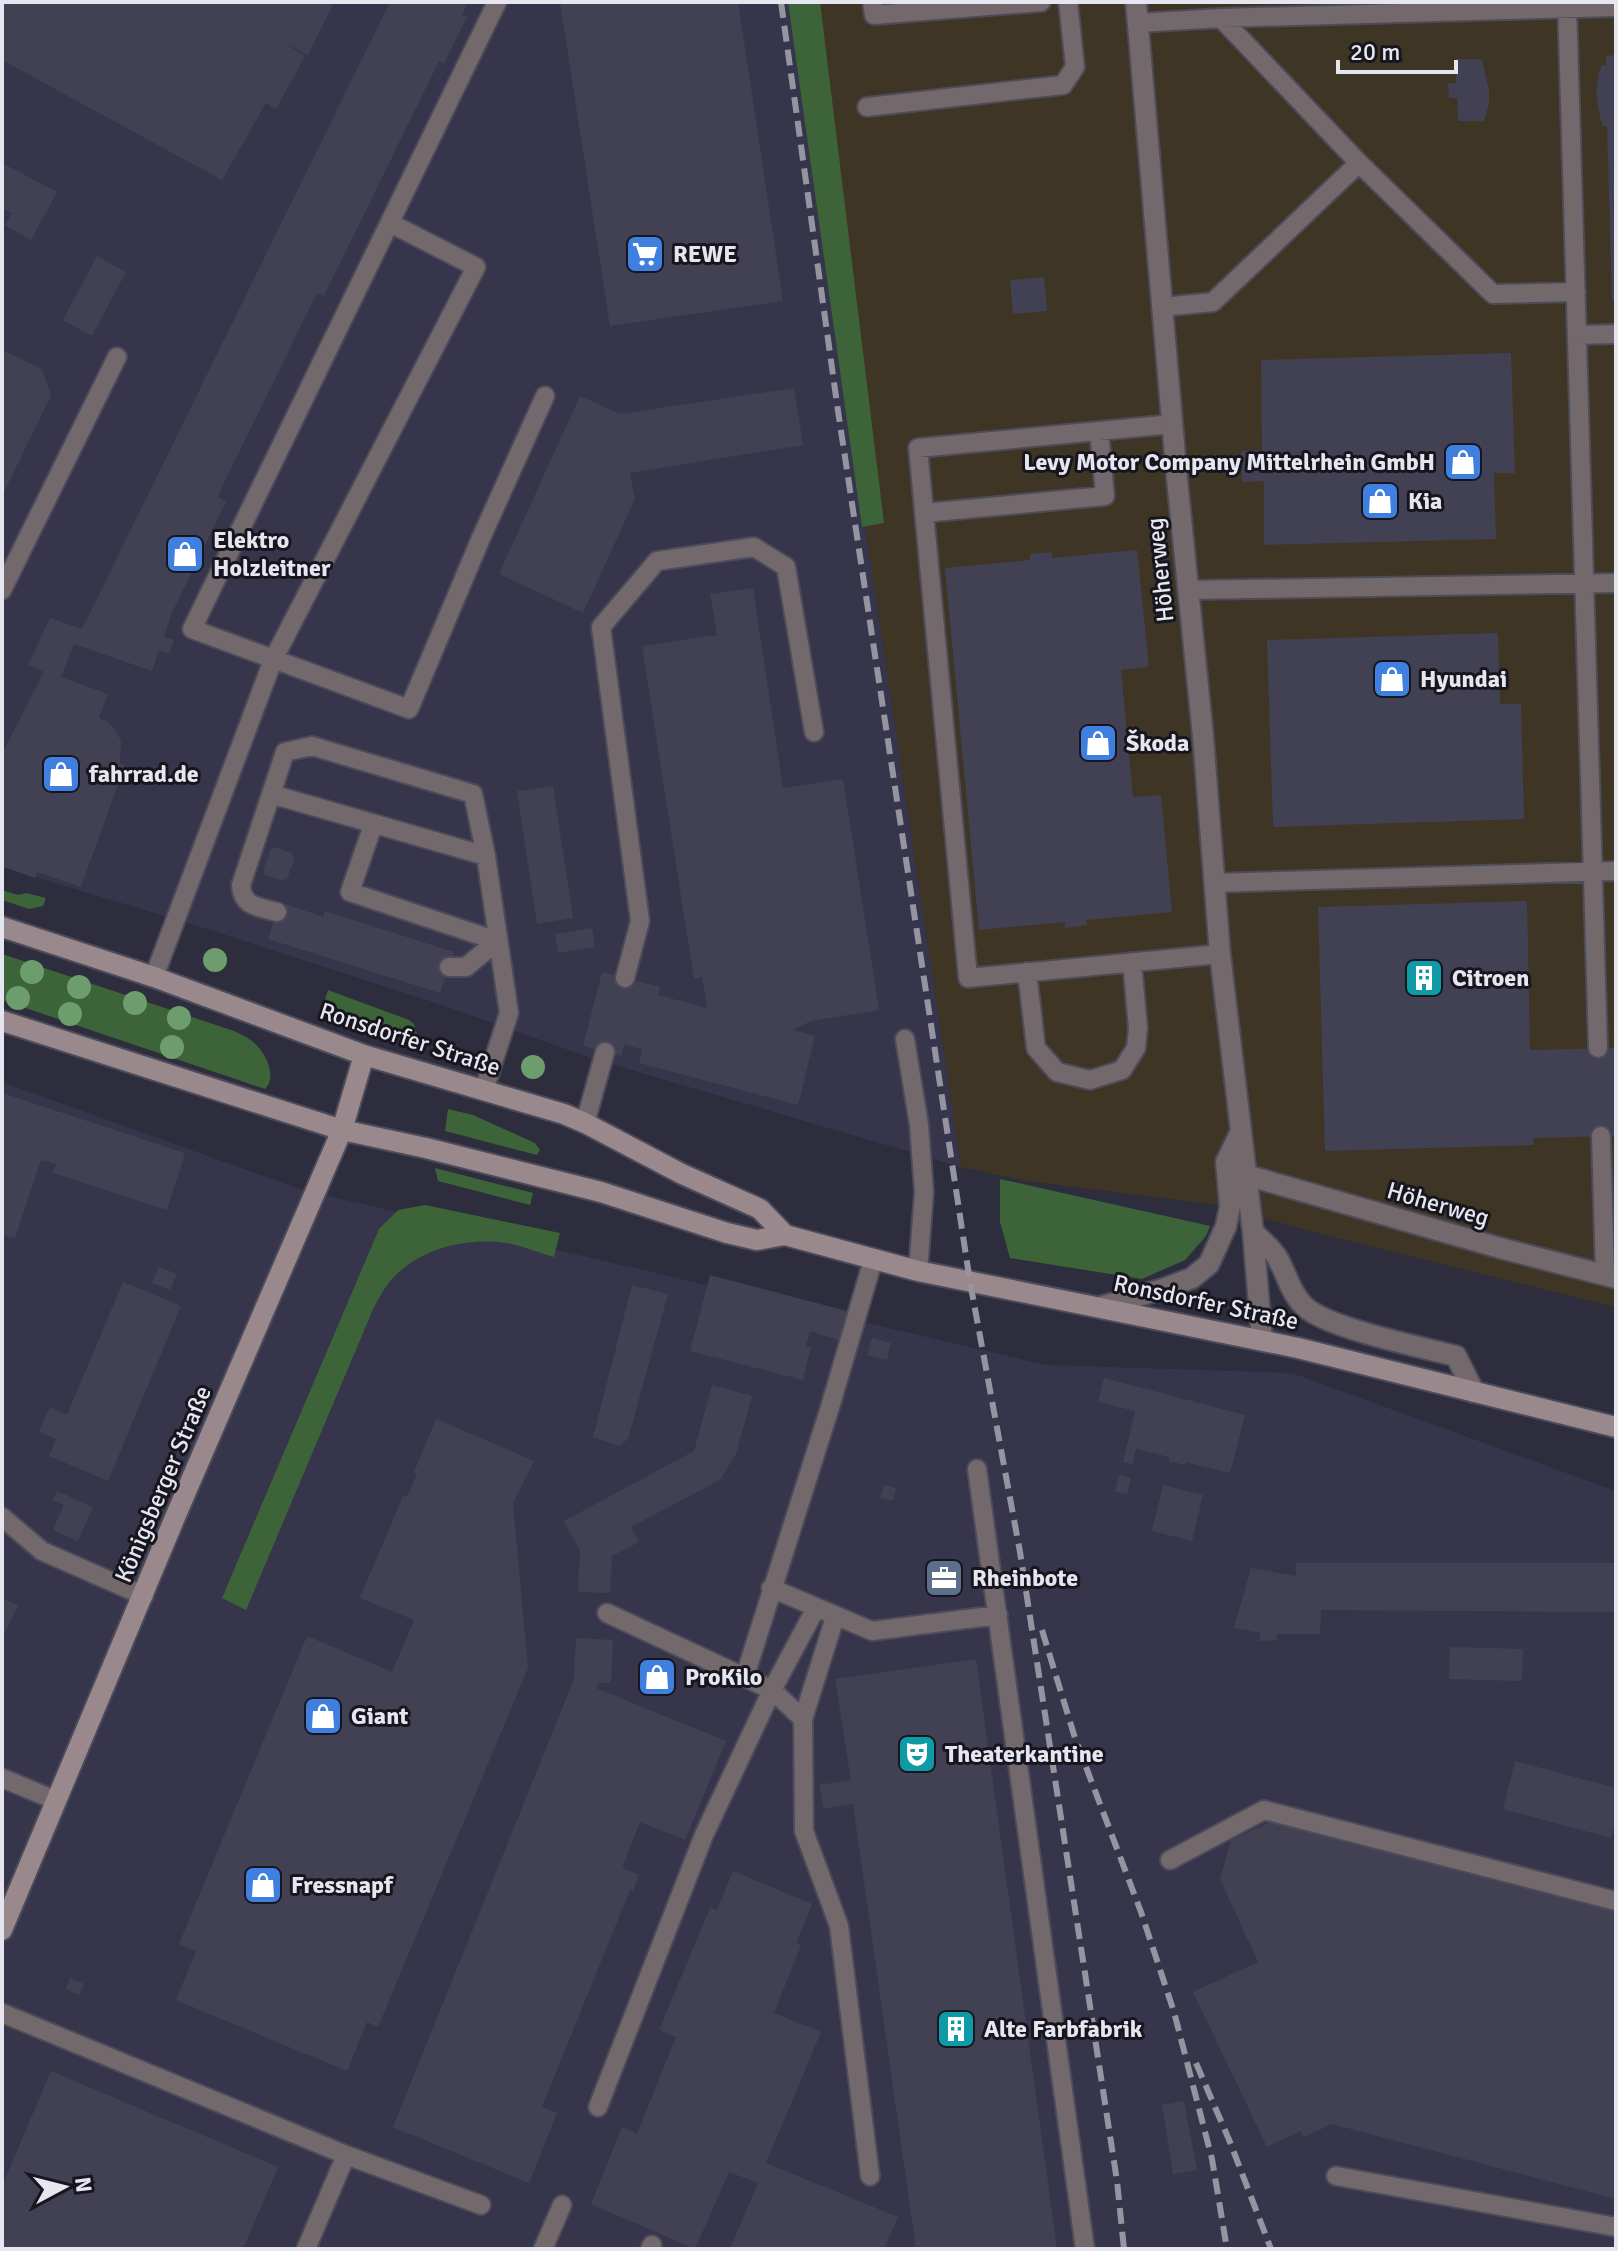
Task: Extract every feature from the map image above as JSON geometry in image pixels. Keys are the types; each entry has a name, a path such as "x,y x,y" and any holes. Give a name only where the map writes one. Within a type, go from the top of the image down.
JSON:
{"main road":[{"name":"Ronsdorfer Straße","path":"2,927 154,977 364,1055 585,1123 682,1174 760,1209 785,1235"},
{"name":"Ronsdorfer Straße","path":"2,1021 342,1130 601,1192 757,1240 785,1235 918,1271 1262,1340 1616,1427"},
{"name":"Königsberger Straße","path":"2,1930 342,1130 364,1055"}],"street":[{"name":"Höherweg","path":"1136,2 1220,954 1253,1232 1262,1340"},
{"name":"Höherweg","path":"1100,1307 1192,1278 1209,1264 1226,1226 1230,1206 1226,1162 1240,1133"},
{"name":"Höherweg","path":"1246,1175 1347,1206 1611,1277"},
{"path":"1253,1232 1277,1257 1283,1274 1303,1305 1314,1314 1348,1327 1456,1356 1474,1392"}],"lane":[{"path":"497,2 192,629 409,709 545,396"},
{"path":"872,2 874,15 902,8 1041,2"},
{"path":"867,107 1063,85 1075,67 1068,2"},
{"path":"1138,23 1567,5 1616,7"},
{"path":"1567,5 1598,1048"},
{"path":"1221,18 1359,163 1493,294 1576,292"},
{"path":"1162,307 1213,302 1359,163"},
{"path":"154,977 273,660 476,267 390,223"},
{"path":"1577,335 1616,334"},
{"path":"2,590 117,357"},
{"path":"1173,424 918,448 968,978 1220,954"},
{"path":"924,513 1105,496 1099,431"},
{"path":"625,978 640,921 601,627 657,561 754,547 786,567 814,732"},
{"path":"1188,590 1616,583"},
{"path":"277,912 248,904 241,895 241,885 285,752 312,746 473,794 486,856 509,1013 484,1090"},
{"path":"271,794 486,856"},
{"path":"373,825 350,892 497,941"},
{"path":"1214,883 1616,871"},
{"path":"449,967 466,967 497,941"},
{"path":"1027,972 1036,1048 1057,1072 1090,1080 1122,1070 1136,1048 1138,1028 1132,962"},
{"path":"905,1039 919,1125 924,1192 918,1271"},
{"path":"585,1123 605,1052"},
{"path":"1601,1136 1611,1277"},
{"path":"745,1676 873,1260"},
{"path":"977,1469 1085,2249"},
{"path":"2,1517 42,1551 144,1596"},
{"path":"771,1588 872,1631 998,1615"},
{"path":"598,2107 704,1835 772,1690 816,1608"},
{"path":"607,1613 772,1690 803,1719"},
{"path":"835,1617 803,1719 804,1831 839,1926 870,2176"},
{"path":"2,1778 57,1801"},
{"path":"1170,1860 1264,1810 1616,1901"},
{"path":"2,2013 346,2155 481,2205"},
{"path":"306,2249 346,2155"},
{"path":"1336,2176 1616,2227"},
{"path":"543,2249 562,2205"}],"shaded area":[{"path":"2,2 791,2 865,526 961,1167 594,1059 442,1005 2,867"},
{"path":"791,2 1616,2 1616,1307 1211,1204 1026,1181 961,1167 865,526"},
{"path":"2,1082 303,1190 1046,1365 1292,1373 1616,1491 1616,2249 2,2249"}],"green space":[{"path":"788,2 820,2 884,523 862,527"},
{"path":"2,890 46,898 43,906 29,909 2,900"},
{"path":"2,954 234,1031 257,1045 261,1051 270,1071 269,1084 265,1089 2,1000"},
{"path":"328,990 409,1020 414,1024 419,1041 324,1002"},
{"path":"448,1109 473,1115 535,1143 540,1150 537,1155 445,1131"},
{"path":"435,1168 533,1193 530,1205 438,1181"},
{"path":"1000,1179 1210,1226 1206,1236 1185,1260 1142,1279 1010,1258 1000,1222"},
{"path":"425,1205 560,1233 554,1257 506,1243 469,1242 427,1254 391,1280 374,1307 246,1610 222,1598 379,1229 398,1210"}],"building":[{"path":"2,2 334,2 308,55 281,41 305,56 276,109 266,103 222,180 2,60"},
{"path":"390,2 468,2 462,15 467,17 444,64 439,61 324,296 317,293 223,485 218,497 226,502 171,615 164,637 174,640 169,654 159,650 152,671 74,644 61,677 108,694 99,718 116,731 121,741 120,763 125,765 81,887 37,872 35,878 2,866 2,754 44,672 28,665 50,618 82,629"},
{"path":"560,2 738,2 783,301 610,326"},
{"path":"1616,55 1616,301 1612,301 1607,126 1603,126 1596,94 1599,72 1602,65 1606,65 1606,56"},
{"path":"1456,59 1482,59 1489,91 1484,121 1458,121 1457,98 1449,98 1448,83 1456,83"},
{"path":"2,163 57,192 31,240 5,225 12,213 2,208"},
{"path":"97,256 126,272 92,336 63,320"},
{"path":"1044,277 1047,311 1013,314 1010,280"},
{"path":"2,350 42,369 51,396 2,496"},
{"path":"1511,353 1515,473 1494,473 1496,539 1264,545 1264,481 1242,482 1241,451 1262,450 1261,360"},
{"path":"794,388 803,445 630,473 635,499 583,613 499,574 580,396 620,414"},
{"path":"1137,550 1149,667 1121,670 1133,797 1161,795 1172,912 1086,920 1087,925 1065,928 1065,922 979,930 945,568 1030,560 1030,554 1052,552 1052,558"},
{"path":"753,588 783,788 843,779 879,1010 811,1021 793,1030 815,1036 798,1105 639,1063 642,1049 624,1045 621,1056 583,1046 602,972 660,987 658,995 707,1008 702,977 694,979 642,646 717,635 710,594"},
{"path":"1498,633 1500,704 1521,704 1524,819 1273,827 1267,640"},
{"path":"553,786 573,918 537,924 517,791"},
{"path":"275,847 292,853 294,859 287,879 265,875 270,850"},
{"name":"Citroen","path":"1527,901 1530,1050 1616,1048 1616,1136 1533,1138 1534,1145 1325,1151 1318,907"},
{"path":"280,902 323,917 325,911 454,952 440,993 268,939"},
{"path":"592,928 595,947 558,953 555,934"},
{"path":"2,1093 185,1153 167,1210 53,1173 56,1164 41,1160 15,1238 2,1234"},
{"path":"159,1267 177,1274 170,1290 152,1283"},
{"path":"710,1275 847,1311 839,1340 810,1331 806,1346 811,1347 803,1380 690,1351"},
{"path":"123,1282 181,1306 108,1481 49,1456 56,1439 39,1432 50,1407 67,1415"},
{"path":"632,1285 668,1294 628,1439 619,1446 593,1437"},
{"path":"872,1338 891,1343 887,1360 867,1355"},
{"path":"1104,1378 1245,1415 1230,1473 1169,1461 1169,1457 1136,1449 1132,1464 1123,1462 1135,1411 1098,1402"},
{"path":"712,1385 752,1396 736,1454 720,1480 631,1527 639,1542 612,1556 610,1593 578,1592 580,1551 564,1521 694,1451"},
{"path":"436,1419 534,1461 513,1503 528,1668 378,2027 367,2022 347,2071 176,2000 196,1951 179,1944 307,1636 392,1672 414,1620 360,1598 403,1496 407,1497 417,1474 414,1472"},
{"path":"1119,1475 1131,1478 1127,1494 1115,1492"},
{"path":"884,1485 896,1488 893,1501 880,1498"},
{"path":"1163,1485 1203,1495 1192,1541 1152,1531"},
{"path":"57,1491 93,1507 78,1541 53,1530 64,1505 53,1500"},
{"path":"1296,1563 1616,1563 1616,1612 1321,1610 1320,1634 1277,1634 1277,1640 1259,1641 1261,1633 1234,1628 1251,1568 1296,1576"},
{"path":"2,1598 18,1606 2,1639"},
{"path":"576,1638 613,1640 611,1683 598,1683 596,1688 726,1741 685,1840 640,1822 622,1868 639,1875 633,1891 630,1890 542,2107 557,2113 529,2183 393,2127 574,1679"},
{"path":"1450,1647 1523,1649 1522,1681 1449,1679"},
{"name":"Alte Farbfabrik","path":"976,1659 1057,2249 916,2249 853,1804 824,1809 819,1785 851,1780 835,1679"},
{"path":"1515,1761 1616,1788 1616,1818 1611,1838 1503,1809"},
{"path":"1279,1818 1616,1906 1616,2199 1332,2124 1304,2137 1301,2131 1267,2147 1193,1992 1258,1962 1220,1879 1231,1840"},
{"path":"733,1871 812,1904 796,1943 801,1945 774,2013 821,2032 766,2163 898,2217 884,2249 730,2249 758,2183 729,2172 695,2249 591,2204 622,2127 637,2134 676,2037 659,2030 710,1908 717,1910"},
{"path":"70,1978 84,1984 79,1995 66,1989"},
{"path":"51,2071 278,2167 243,2249 2,2249 2,2186"},
{"path":"1184,2101 1197,2170 1173,2174 1162,2105"}],"railway":[{"path":"781,2 838,411 970,1282 1020,1552 1117,2181 1124,2249"},
{"path":"1042,1630 1075,1738 1141,1912 1174,2012 1212,2159 1227,2249"},
{"path":"1196,2063 1271,2249"}],"place":[{"name":"REWE","path":"645,254"},
{"name":"Levy Motor Company Mittelrhein GmbH","path":"1463,462"},
{"name":"Kia","path":"1380,501"},
{"name":"Elektro Holzleitner","path":"185,554"},
{"name":"Hyundai","path":"1392,679"},
{"name":"Škoda","path":"1098,743"},
{"name":"fahrrad.de","path":"61,774"},
{"name":"Citroen","path":"1424,978"},
{"name":"Rheinbote","path":"944,1578"},
{"name":"ProKilo","path":"657,1677"},
{"name":"Giant","path":"323,1716"},
{"name":"Theaterkantine","path":"917,1754"},
{"name":"Fressnapf","path":"263,1885"},
{"name":"Alte Farbfabrik","path":"956,2029"}]}
